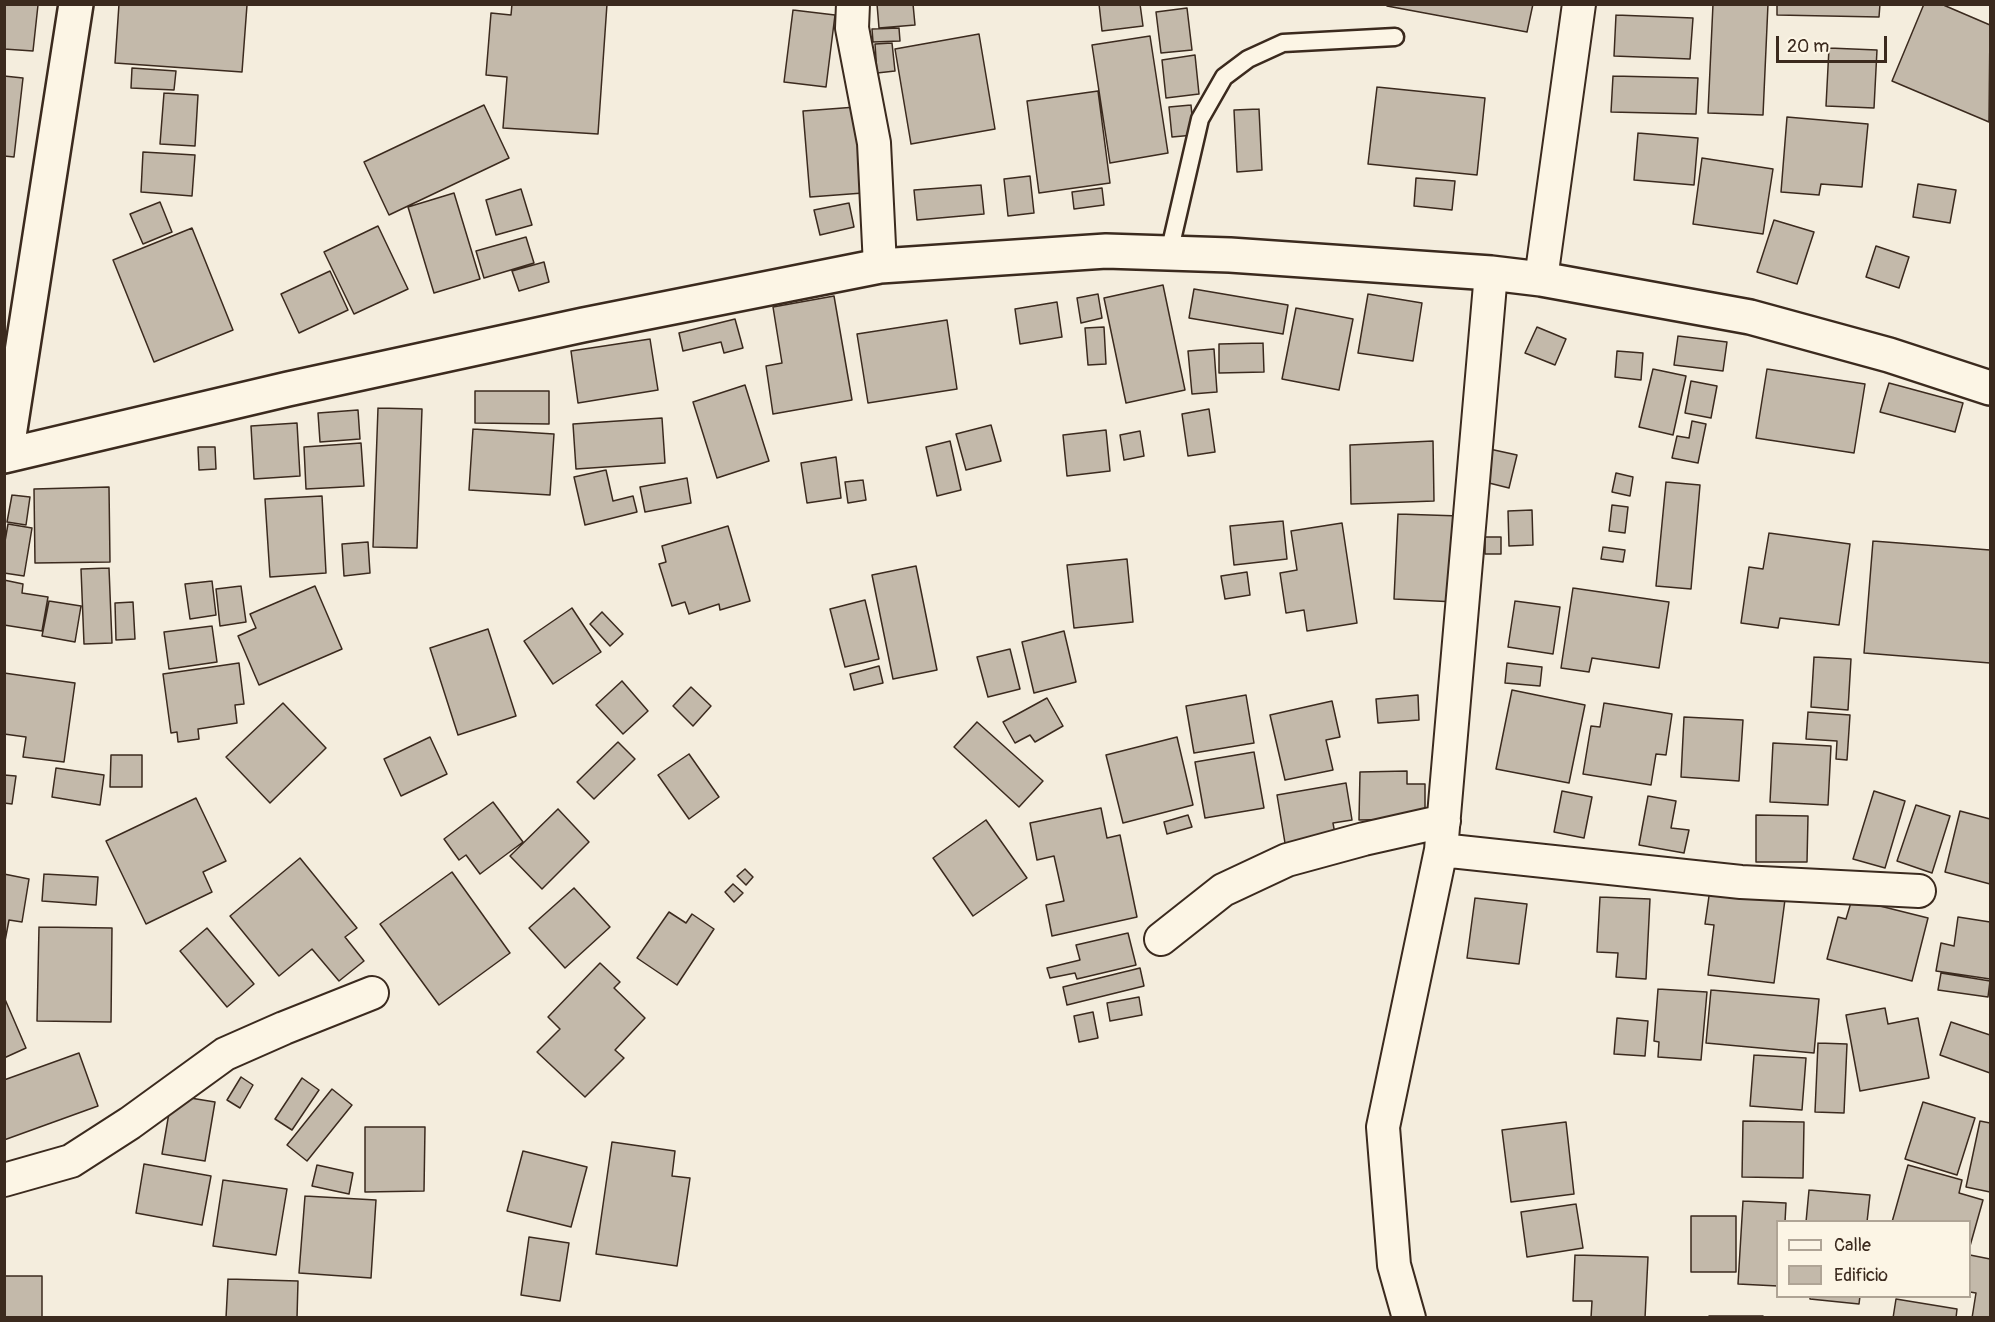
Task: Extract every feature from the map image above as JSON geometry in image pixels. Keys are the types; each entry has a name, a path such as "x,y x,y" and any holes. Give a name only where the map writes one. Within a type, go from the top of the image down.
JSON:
{"main road":[{"path":"76,4 5,458 288,389 583,324 880,266 1106,250 1230,255 1491,273 1541,279 1750,317 1889,355 1990,388"}],"street":[{"path":"853,4 852,28 874,143 880,266"},
{"path":"1541,279 1579,4"},
{"path":"1409,1317 1394,1265 1383,1127 1443,836 1491,273"},
{"path":"1161,939 1223,890 1287,860 1364,839 1443,836 1740,882 1919,891"},
{"path":"4,1180 71,1161 129,1123 225,1054 372,993"}],"lane":[{"path":"1169,253 1200,119 1224,77 1248,59 1283,43 1395,37"}],"building":[{"path":"4,4 38,5 33,51 4,49"},
{"path":"119,4 247,5 242,72 115,63"},
{"path":"512,4 607,4 598,134 503,128 507,77 486,75 491,13 511,15"},
{"path":"877,4 913,4 915,25 879,28"},
{"path":"1099,4 1140,4 1143,26 1102,31"},
{"path":"1387,4 1533,4 1527,32 1387,6"},
{"path":"1713,4 1768,4 1763,115 1708,113"},
{"path":"1777,4 1880,4 1879,17 1777,15"},
{"path":"1924,4 1941,4 1990,25 1989,122 1892,81"},
{"path":"1187,8 1192,50 1161,53 1156,12"},
{"path":"793,10 835,15 826,87 784,82"},
{"path":"1616,15 1693,18 1690,59 1614,56"},
{"path":"899,28 900,41 873,42 872,29"},
{"path":"979,34 995,129 911,144 895,49"},
{"path":"1150,36 1168,153 1110,163 1092,45"},
{"path":"892,43 895,71 877,73 875,44"},
{"path":"1829,48 1877,50 1874,108 1826,106"},
{"path":"1195,55 1199,94 1166,98 1162,60"},
{"path":"132,68 176,71 174,90 131,88"},
{"path":"4,76 23,78 14,157 4,156"},
{"path":"1613,76 1698,78 1696,114 1611,112"},
{"path":"1377,87 1485,98 1477,175 1368,164"},
{"path":"1098,91 1110,183 1039,193 1027,101"},
{"path":"164,93 198,95 195,146 160,144"},
{"path":"484,105 509,158 389,215 364,162"},
{"path":"1191,105 1194,135 1172,137 1169,107"},
{"path":"856,107 863,193 810,197 803,111"},
{"path":"1259,109 1262,170 1237,172 1234,110"},
{"path":"1787,117 1868,124 1862,187 1821,184 1819,195 1781,192"},
{"path":"1638,133 1698,138 1694,185 1634,180"},
{"path":"143,152 195,155 192,196 141,192"},
{"path":"1702,158 1773,169 1763,234 1693,224"},
{"path":"1030,176 1034,213 1008,216 1004,179"},
{"path":"1416,178 1455,181 1452,210 1414,206"},
{"path":"1918,184 1956,190 1950,223 1913,217"},
{"path":"981,185 984,214 917,220 914,190"},
{"path":"1102,188 1104,205 1074,209 1072,192"},
{"path":"521,189 532,225 496,235 486,200"},
{"path":"454,193 480,279 434,293 408,207"},
{"path":"160,202 172,232 143,244 130,214"},
{"path":"849,203 854,227 820,235 814,210"},
{"path":"1774,220 1814,232 1797,284 1757,272"},
{"path":"378,226 408,289 354,314 324,252"},
{"path":"192,228 233,330 154,362 113,260"},
{"path":"526,237 534,263 484,278 476,251"},
{"path":"1876,246 1909,257 1899,288 1866,277"},
{"path":"544,262 549,282 519,291 512,271"},
{"path":"330,271 348,310 299,333 281,294"},
{"path":"1163,285 1185,390 1126,403 1104,298"},
{"path":"1194,289 1288,305 1283,334 1189,318"},
{"path":"1098,294 1102,318 1081,323 1077,298"},
{"path":"1368,294 1422,303 1413,361 1358,353"},
{"path":"834,296 852,400 773,414 766,366 782,363 773,307"},
{"path":"1057,302 1062,337 1020,344 1015,309"},
{"path":"1296,308 1353,319 1339,390 1282,379"},
{"path":"735,319 743,348 724,353 721,342 683,351 679,333"},
{"path":"947,320 957,389 868,403 857,334"},
{"path":"1104,327 1106,364 1088,365 1085,328"},
{"path":"1537,327 1566,339 1555,365 1525,353"},
{"path":"1678,336 1727,342 1723,371 1674,365"},
{"path":"650,339 658,390 578,403 571,351"},
{"path":"1263,343 1264,372 1219,373 1219,344"},
{"path":"1214,349 1217,392 1192,394 1188,351"},
{"path":"1617,351 1643,353 1641,380 1615,377"},
{"path":"1653,369 1686,376 1673,435 1639,427"},
{"path":"1767,369 1865,384 1854,453 1756,438"},
{"path":"1691,381 1717,386 1711,418 1685,413"},
{"path":"1889,383 1963,403 1955,432 1880,412"},
{"path":"745,385 769,461 717,478 693,402"},
{"path":"475,391 549,391 549,424 475,423"},
{"path":"378,408 422,409 417,548 373,547"},
{"path":"1209,409 1215,452 1188,456 1182,414"},
{"path":"358,410 360,439 320,442 318,413"},
{"path":"662,418 665,463 576,469 573,424"},
{"path":"1692,421 1706,424 1698,463 1672,458 1677,436 1689,438"},
{"path":"297,423 300,476 254,479 251,426"},
{"path":"991,425 1001,461 966,470 956,434"},
{"path":"473,429 554,434 550,495 469,490"},
{"path":"1106,430 1110,471 1067,476 1063,435"},
{"path":"1140,431 1144,456 1124,460 1120,435"},
{"path":"950,441 961,490 937,496 926,447"},
{"path":"1433,441 1434,501 1351,504 1350,445"},
{"path":"361,443 364,486 306,489 304,447"},
{"path":"198,447 215,447 216,469 199,470"},
{"path":"1485,448 1517,455 1509,488 1477,480"},
{"path":"836,457 841,498 807,503 801,463"},
{"path":"606,470 613,501 633,496 637,512 585,525 574,477"},
{"path":"1616,473 1633,477 1630,496 1612,492"},
{"path":"687,478 691,503 645,512 640,487"},
{"path":"863,480 866,500 848,503 845,482"},
{"path":"1666,482 1700,485 1691,589 1656,586"},
{"path":"109,487 110,562 35,563 34,489"},
{"path":"12,495 30,497 26,525 7,522"},
{"path":"322,496 326,573 270,577 265,499"},
{"path":"1612,505 1628,507 1625,533 1609,531"},
{"path":"1532,510 1533,545 1509,546 1508,511"},
{"path":"1398,514 1460,516 1456,602 1394,599"},
{"path":"1283,521 1287,559 1234,565 1230,526"},
{"path":"1342,523 1357,623 1307,631 1304,610 1286,613 1280,573 1297,570 1291,531"},
{"path":"8,524 32,528 24,576 4,573 4,547"},
{"path":"728,526 750,601 720,610 719,604 689,614 685,602 672,606 659,564 666,562 662,546"},
{"path":"1769,533 1850,544 1839,625 1780,618 1778,628 1741,623 1749,567 1763,569"},
{"path":"1485,537 1501,537 1501,554 1485,554"},
{"path":"1873,541 1990,550 1990,663 1864,653"},
{"path":"368,542 370,573 344,576 342,544"},
{"path":"1603,547 1625,550 1623,562 1601,559"},
{"path":"1127,559 1133,622 1074,628 1067,565"},
{"path":"916,566 937,670 893,679 872,575"},
{"path":"109,568 112,643 84,644 81,569"},
{"path":"1247,572 1250,595 1225,599 1221,576"},
{"path":"4,580 23,584 22,593 48,597 42,631 4,625"},
{"path":"212,581 216,615 190,619 185,584"},
{"path":"241,586 246,622 220,626 216,589"},
{"path":"315,586 342,649 259,685 238,636 256,628 250,614"},
{"path":"1573,588 1669,602 1659,668 1592,658 1589,672 1561,668"},
{"path":"865,600 879,659 845,667 830,609"},
{"path":"49,601 81,606 75,642 42,636"},
{"path":"1515,601 1560,607 1553,654 1508,647"},
{"path":"133,602 135,639 116,640 115,603"},
{"path":"572,608 601,652 553,684 524,641"},
{"path":"602,612 623,634 610,646 590,624"},
{"path":"212,626 217,662 169,669 164,632"},
{"path":"488,629 516,716 458,735 430,648"},
{"path":"1064,631 1076,682 1034,693 1022,642"},
{"path":"1010,649 1020,689 988,697 977,657"},
{"path":"1814,657 1851,659 1848,710 1811,707"},
{"path":"239,663 244,704 235,705 237,723 198,729 199,739 178,742 177,732 171,733 163,674"},
{"path":"1507,663 1542,667 1540,686 1505,683"},
{"path":"879,666 883,683 854,690 850,674"},
{"path":"4,673 75,683 64,762 23,757 26,737 4,734"},
{"path":"622,681 648,711 623,734 596,705"},
{"path":"691,687 711,706 693,726 673,706"},
{"path":"1512,690 1585,705 1569,783 1496,769"},
{"path":"1246,695 1254,743 1194,753 1186,706"},
{"path":"1418,695 1419,720 1378,723 1376,699"},
{"path":"1047,698 1063,726 1035,742 1030,735 1015,743 1003,722"},
{"path":"1332,701 1340,737 1326,740 1333,770 1285,780 1270,715"},
{"path":"283,703 326,748 270,803 226,757"},
{"path":"1604,703 1672,714 1666,755 1656,754 1651,785 1583,774 1591,726 1600,727"},
{"path":"1808,712 1850,715 1847,760 1836,759 1837,741 1806,739"},
{"path":"1684,717 1743,720 1739,781 1681,777"},
{"path":"977,722 1043,781 1019,807 954,747"},
{"path":"430,737 447,774 401,796 384,759"},
{"path":"1177,737 1193,805 1123,823 1106,755"},
{"path":"618,742 635,759 594,799 577,782"},
{"path":"1773,743 1831,746 1828,805 1770,802"},
{"path":"1254,752 1264,808 1205,818 1195,762"},
{"path":"689,754 719,797 689,819 658,775"},
{"path":"111,755 142,755 142,787 110,787"},
{"path":"56,768 104,775 100,805 52,797"},
{"path":"1407,771 1407,784 1425,784 1425,819 1359,820 1360,772"},
{"path":"4,775 16,776 12,804 4,803"},
{"path":"1346,783 1352,820 1333,823 1336,840 1286,849 1277,795"},
{"path":"1562,791 1592,797 1584,838 1554,832"},
{"path":"1874,791 1905,801 1885,868 1853,859"},
{"path":"1648,796 1676,801 1671,828 1689,830 1684,853 1639,845"},
{"path":"196,798 226,861 203,872 212,892 146,924 106,841"},
{"path":"493,802 523,842 480,874 466,855 459,860 444,839"},
{"path":"1916,805 1950,816 1932,873 1897,861"},
{"path":"1101,808 1107,838 1120,835 1137,917 1052,936 1046,905 1064,901 1054,856 1037,860 1030,823"},
{"path":"558,809 589,842 542,889 510,856"},
{"path":"1960,811 1990,819 1990,884 1945,872"},
{"path":"1188,815 1192,827 1167,834 1164,822"},
{"path":"1756,815 1808,816 1807,862 1756,862"},
{"path":"986,820 1027,878 973,916 933,858"},
{"path":"300,858 357,928 345,937 364,961 339,981 312,949 279,976 230,916"},
{"path":"745,869 753,877 746,885 737,876"},
{"path":"452,872 510,953 439,1005 380,924"},
{"path":"4,874 29,879 22,922 9,920 5,941"},
{"path":"44,874 98,877 96,905 42,901"},
{"path":"1711,882 1786,892 1774,983 1708,975 1714,925 1705,924"},
{"path":"733,884 743,893 734,902 725,892"},
{"path":"574,888 610,927 565,968 529,928"},
{"path":"1600,897 1650,899 1646,979 1616,977 1618,953 1597,952"},
{"path":"1475,898 1527,904 1519,964 1467,958"},
{"path":"1852,899 1928,918 1912,981 1827,959 1838,917 1846,919"},
{"path":"669,912 686,923 692,914 714,929 677,985 637,958"},
{"path":"1958,917 1990,922 1990,979 1936,971 1941,943 1954,946"},
{"path":"39,927 112,928 111,1022 37,1021"},
{"path":"207,928 254,984 227,1007 180,951"},
{"path":"1128,933 1136,965 1077,979 1075,973 1050,978 1047,968 1080,960 1076,945"},
{"path":"600,963 620,982 614,988 645,1018 615,1050 624,1058 585,1097 537,1052 560,1029 548,1017"},
{"path":"1140,968 1144,986 1067,1005 1063,987"},
{"path":"1941,973 1990,981 1988,997 1938,990"},
{"path":"1658,989 1707,992 1701,1060 1658,1057 1659,1042 1654,1041"},
{"path":"1711,990 1819,999 1814,1053 1706,1043"},
{"path":"4,997 26,1048 4,1058"},
{"path":"1139,997 1142,1015 1110,1021 1107,1003"},
{"path":"1885,1008 1888,1024 1918,1018 1929,1078 1860,1091 1846,1015"},
{"path":"1093,1012 1098,1038 1079,1042 1074,1016"},
{"path":"1617,1018 1648,1021 1645,1056 1614,1054"},
{"path":"1951,1022 1990,1035 1990,1073 1940,1055"},
{"path":"1818,1043 1847,1044 1844,1113 1815,1112"},
{"path":"79,1053 98,1106 4,1140 4,1080"},
{"path":"1754,1055 1806,1058 1802,1110 1750,1106"},
{"path":"241,1077 253,1085 240,1108 227,1100"},
{"path":"302,1078 319,1090 292,1130 275,1119"},
{"path":"332,1089 352,1105 307,1161 287,1145"},
{"path":"172,1095 215,1102 205,1161 162,1154"},
{"path":"1923,1102 1975,1118 1957,1175 1905,1159"},
{"path":"1743,1121 1804,1122 1803,1178 1742,1177"},
{"path":"1980,1121 1990,1123 1990,1192 1966,1187"},
{"path":"1566,1122 1574,1194 1511,1202 1502,1130"},
{"path":"365,1127 425,1127 424,1191 365,1192"},
{"path":"612,1142 675,1151 672,1176 690,1178 677,1266 596,1254"},
{"path":"523,1151 587,1167 571,1227 507,1211"},
{"path":"144,1164 211,1176 202,1225 136,1213"},
{"path":"317,1165 353,1173 349,1194 312,1186"},
{"path":"1908,1165 1962,1180 1959,1193 1983,1200 1971,1242 1971,1220 1893,1220"},
{"path":"223,1180 287,1189 276,1255 213,1246"},
{"path":"1809,1190 1870,1195 1867,1220 1806,1220"},
{"path":"305,1196 376,1200 371,1278 299,1273"},
{"path":"1743,1201 1786,1203 1785,1220 1776,1220 1776,1286 1738,1284"},
{"path":"1576,1204 1583,1248 1527,1257 1521,1212"},
{"path":"1691,1216 1736,1216 1736,1272 1691,1272"},
{"path":"529,1237 569,1243 560,1301 521,1295"},
{"path":"1575,1255 1648,1257 1645,1318 1591,1318 1592,1301 1573,1301"},
{"path":"1971,1255 1990,1259 1990,1318 1972,1318 1976,1293 1971,1292"},
{"path":"4,1276 42,1276 42,1318 4,1318"},
{"path":"228,1279 298,1281 297,1318 226,1318"},
{"path":"1810,1298 1860,1298 1859,1304"},
{"path":"1896,1299 1957,1309 1956,1318 1893,1318"},
{"path":"1709,1316 1763,1316 1763,1318 1709,1318"}]}
